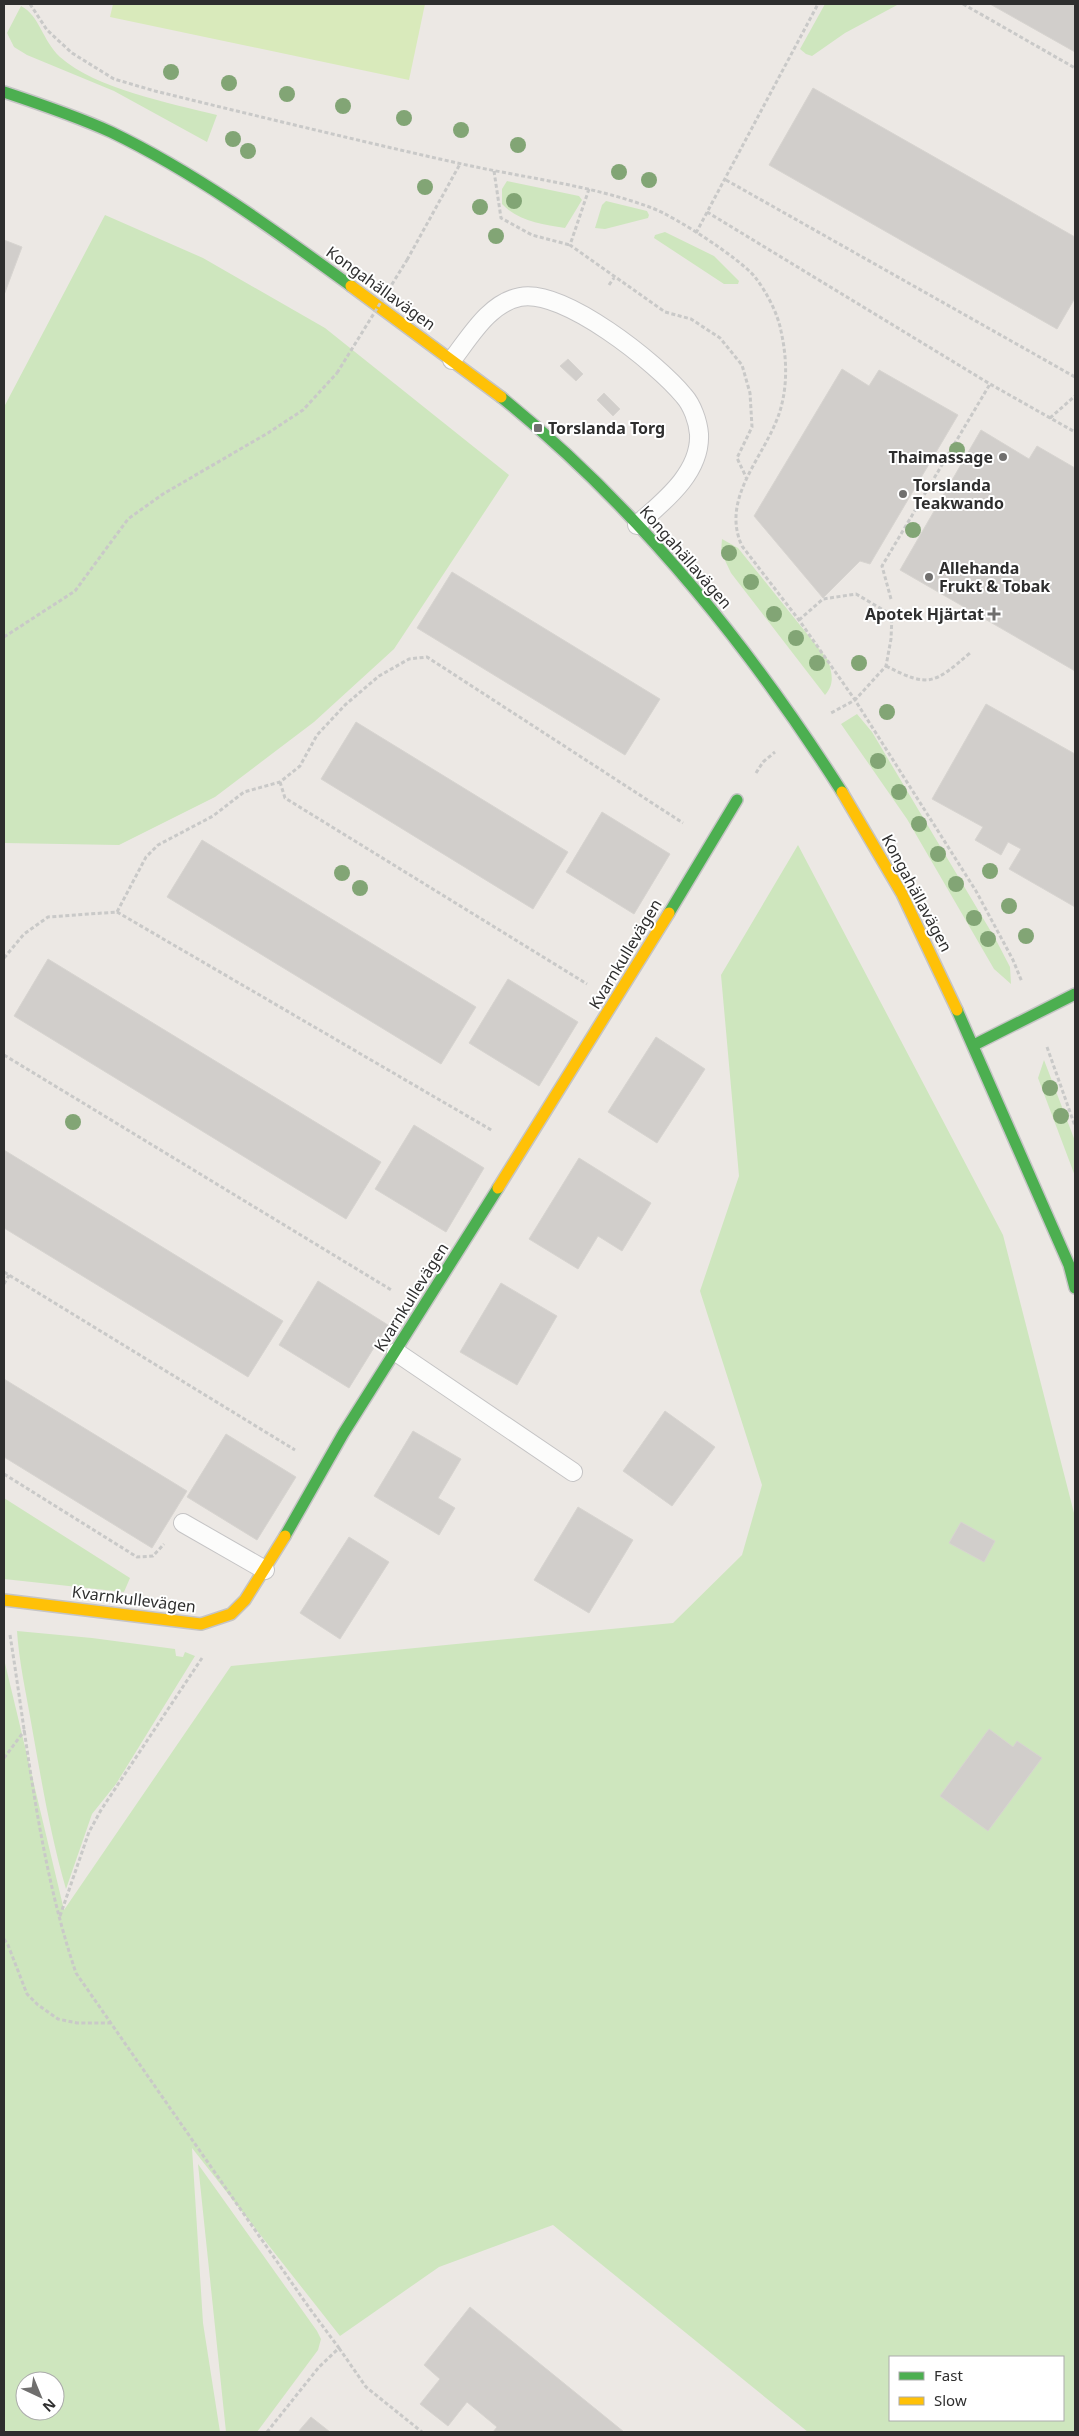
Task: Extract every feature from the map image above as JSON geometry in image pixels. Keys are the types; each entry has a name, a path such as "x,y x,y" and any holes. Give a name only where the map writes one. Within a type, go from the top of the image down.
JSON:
{"street":[{"name":"Kongahällavägen","path":"4,92 124,138 183,171 273,231 452,360 538,428 637,525 698,593 803,731 889,871 974,1045 1069,1264 1075,1288"},
{"name":"Kvarnkullevägen","path":"4,1600 201,1624 231,1614 245,1600 265,1570 343,1434 621,993 737,800"},
{"path":"974,1045 1075,994"}],"lane":[{"path":"452,360 492,310 506,301 521,296 546,297 569,307 614,336 661,371 686,397 696,418 699,441 693,460 682,482 637,525"},
{"path":"396,1352 573,1472"},
{"path":"183,1523 265,1570"}],"path":[{"path":"30,4 47,30 72,53 114,79 155,91 460,164 589,189 654,208 696,233 737,261 755,277 766,295 781,329 786,364 784,393 778,414 746,478 735,510 736,532 742,546 799,620 855,700 976,890 1013,960 1035,1014 1075,1126"},
{"path":"696,233 726,180 818,4"},
{"path":"963,4 1075,68"},
{"path":"4,637 76,590 128,519 163,494 268,433 303,410 337,372 407,260 460,164"},
{"path":"494,171 501,218 532,235 570,245 614,278 665,312 691,319 720,338 742,365 750,393 752,427 737,458 746,478"},
{"path":"726,180 1075,376"},
{"path":"570,245 589,189"},
{"path":"707,212 990,384 1075,432"},
{"path":"609,285 614,278"},
{"path":"891,599 882,566 990,384"},
{"path":"1050,418 1075,396"},
{"path":"737,800 763,762 803,731 855,700 886,666 891,639 892,615 856,594 823,599 799,620"},
{"path":"886,666 907,677 922,681 941,676 970,653"},
{"path":"117,912 146,857 158,845 213,816 244,792 280,782 300,766 317,735 345,705 379,676 409,659 427,657 690,828"},
{"path":"280,782 285,798 594,988"},
{"path":"4,958 24,934 48,917 117,912 494,1131"},
{"path":"4,1055 394,1292"},
{"path":"4,1272 298,1452"},
{"path":"4,1284 9,1275"},
{"path":"4,1474 137,1557 153,1556 183,1523"},
{"path":"4,1600 32,1786 59,1918 76,1973 366,2388 422,2432"},
{"path":"59,1918 90,1832 101,1810 204,1655"},
{"path":"4,1758 25,1730"},
{"path":"4,1939 27,1994 38,2004 58,2019 77,2023 111,2023"},
{"path":"267,2432 320,2366 339,2348"}],"green space":[{"path":"113,4 425,4 409,80 110,17"},
{"path":"825,4 899,4 845,33 812,56 800,49"},
{"path":"21,6 33,16 60,57 75,68 93,78 134,94 217,115 207,142 114,91 27,55 14,47 7,33"},
{"path":"507,181 579,196 582,200 565,228 539,223 516,215 502,204 502,189"},
{"path":"606,201 647,211 648,218 605,229 595,228 602,205"},
{"path":"105,215 203,258 325,328 509,475 394,649 314,722 215,797 119,845 4,843 4,407"},
{"path":"665,232 714,256 739,281 738,284 724,284 654,238 655,235"},
{"path":"722,539 738,548 828,660 831,683 825,695 731,573 721,552"},
{"path":"857,714 872,732 996,940 1010,967 1011,984 994,969 907,819 841,724"},
{"path":"798,845 1003,1235 1075,1517 1075,2432 808,2432 553,2225 439,2267 340,2336 192,2148 203,2323 220,2432 4,2432 4,1659 64,1910 231,1666 673,1623 742,1555 762,1485 700,1291 739,1176 721,975"},
{"path":"1044,1060 1075,1141 1075,1176 1038,1078"},
{"path":"4,1498 130,1578 124,1592 4,1579"},
{"path":"17,1631 92,1638 175,1649 176,1656 183,1657 185,1652 195,1656 116,1784 92,1814 66,1889 42,1785 21,1666"},
{"path":"198,2164 321,2339 318,2350 257,2432 226,2432"}],"building":[{"path":"990,4 1075,4 1075,52"},
{"path":"813,88 1075,237 1075,298 1057,329 769,165"},
{"path":"4,240 22,247 4,295"},
{"path":"568,359 583,374 576,381 560,366"},
{"path":"842,369 869,386 879,370 958,415 870,564 860,561 823,598 754,516"},
{"path":"604,393 620,409 613,416 597,400"},
{"path":"981,430 1029,459 1037,446 1075,468 1075,671 900,570"},
{"path":"452,572 660,699 625,755 417,628"},
{"path":"986,704 1075,754 1075,907 1009,869 1021,849 1008,842 1001,855 975,840 983,827 932,799"},
{"path":"356,722 568,852 533,909 321,779"},
{"path":"602,812 670,854 634,914 566,872"},
{"path":"202,840 476,1007 441,1064 167,897"},
{"path":"48,959 381,1162 346,1219 14,1016"},
{"path":"508,979 578,1022 539,1086 469,1043"},
{"path":"656,1037 705,1069 657,1143 608,1112"},
{"path":"414,1125 484,1168 446,1232 375,1189"},
{"path":"4,1150 283,1321 248,1377 4,1228"},
{"path":"579,1158 651,1203 622,1251 598,1236 578,1269 529,1239"},
{"path":"318,1281 388,1325 349,1388 279,1345"},
{"path":"501,1283 557,1316 517,1385 460,1352"},
{"path":"4,1379 187,1491 152,1548 4,1457"},
{"path":"665,1411 715,1447 672,1506 623,1471"},
{"path":"413,1431 461,1459 438,1498 455,1508 439,1535 374,1496"},
{"path":"226,1434 296,1477 257,1540 187,1497"},
{"path":"578,1507 633,1540 589,1613 534,1580"},
{"path":"961,1522 995,1541 984,1562 949,1543"},
{"path":"349,1537 389,1562 340,1639 300,1613"},
{"path":"989,1729 1013,1747 1017,1741 1042,1758 988,1831 940,1796"},
{"path":"470,2307 624,2432 493,2432 497,2427 467,2402 448,2426 420,2404 440,2379 424,2365"},
{"path":"311,2417 330,2432 298,2432"}],"traffic: fast":[{"path":"4,92 111,132 174,165 234,203 351,286"},
{"path":"501,397 551,439 598,484 644,531 687,580 768,683 842,792"},
{"path":"669,913 737,800"},
{"path":"974,1045 1075,994"},
{"path":"957,1010 1069,1265 1075,1288"},
{"path":"285,1536 343,1434 498,1188"}],"traffic: slow":[{"path":"351,286 501,397"},
{"path":"842,792 902,894 957,1010"},
{"path":"498,1188 669,913"},
{"path":"4,1600 201,1624 231,1614 245,1600 285,1536"}],"place":[{"name":"Torslanda Torg","path":"538,428"},
{"name":"Thaimassage","path":"1003,457"},
{"name":"Torslanda Teakwando","path":"903,494"},
{"name":"Allehanda Frukt & Tobak","path":"929,577"},
{"name":"Apotek Hjärtat","path":"994,614"}]}
